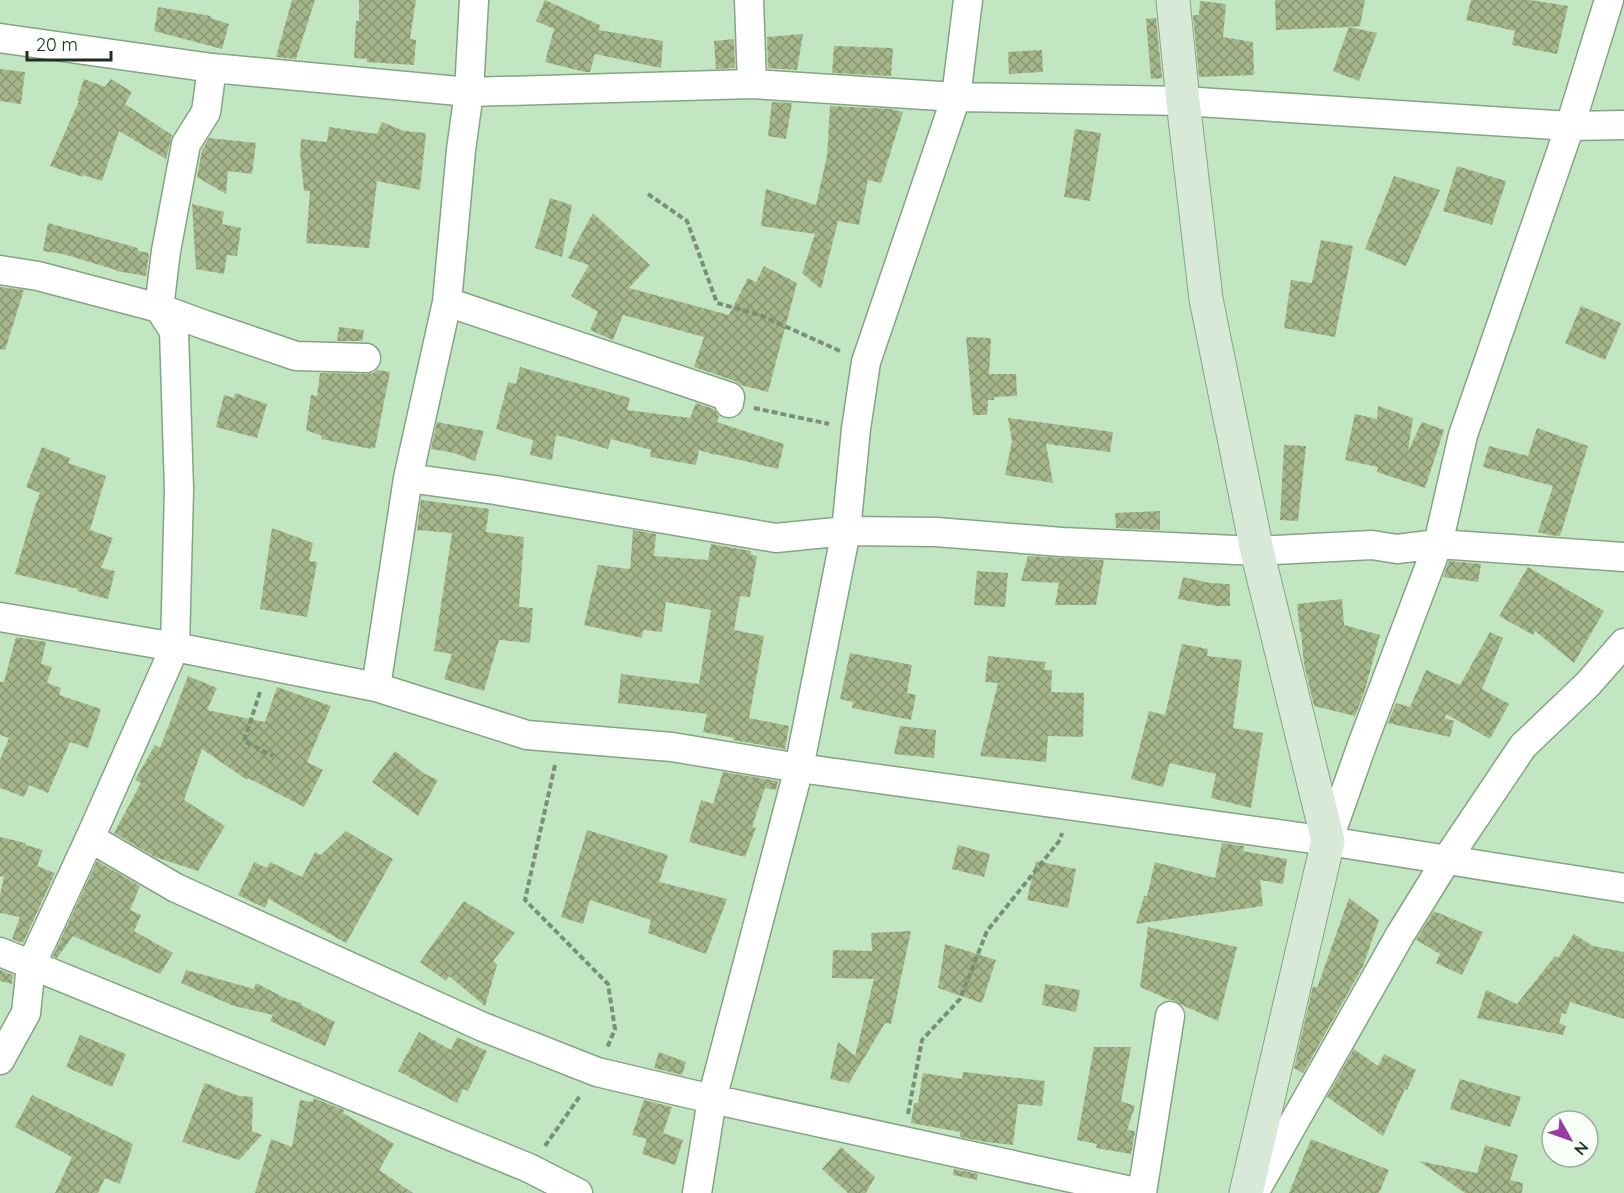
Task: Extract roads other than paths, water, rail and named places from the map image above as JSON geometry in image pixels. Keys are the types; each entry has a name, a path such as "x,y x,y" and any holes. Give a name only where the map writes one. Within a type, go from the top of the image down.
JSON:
{"street":[{"path":"376,687 408,478 447,302 460,150 469,92 474,0"},
{"path":"748,0 752,84"},
{"path":"697,1193 712,1099 799,768 846,531 856,429 866,362 956,97 968,0"},
{"path":"1173,0 1206,299 1257,551 1328,841"},
{"path":"1246,1193 1328,841 1438,544 1463,435 1570,126 1609,0"},
{"path":"0,38 212,68 469,92 752,84 956,97 1183,101 1570,126 1624,125"},
{"path":"0,1060 26,1013 31,965 175,647 179,489 174,331 159,308 166,251 186,144 206,112 212,68"},
{"path":"0,270 38,276 159,308 296,356 366,358"},
{"path":"447,302 730,397 729,403"},
{"path":"408,478 542,498 776,538 846,531 936,532 1062,542 1257,551 1372,545 1397,549 1438,544 1624,557"},
{"path":"0,617 175,647 376,687 527,735 672,747 799,768 1328,841 1624,888"},
{"path":"1254,1193 1400,934 1523,746 1588,684 1624,643"},
{"path":"90,838 176,888 483,1027 597,1072 1141,1193 1170,1016"},
{"path":"0,952 529,1168 578,1193"}]}
